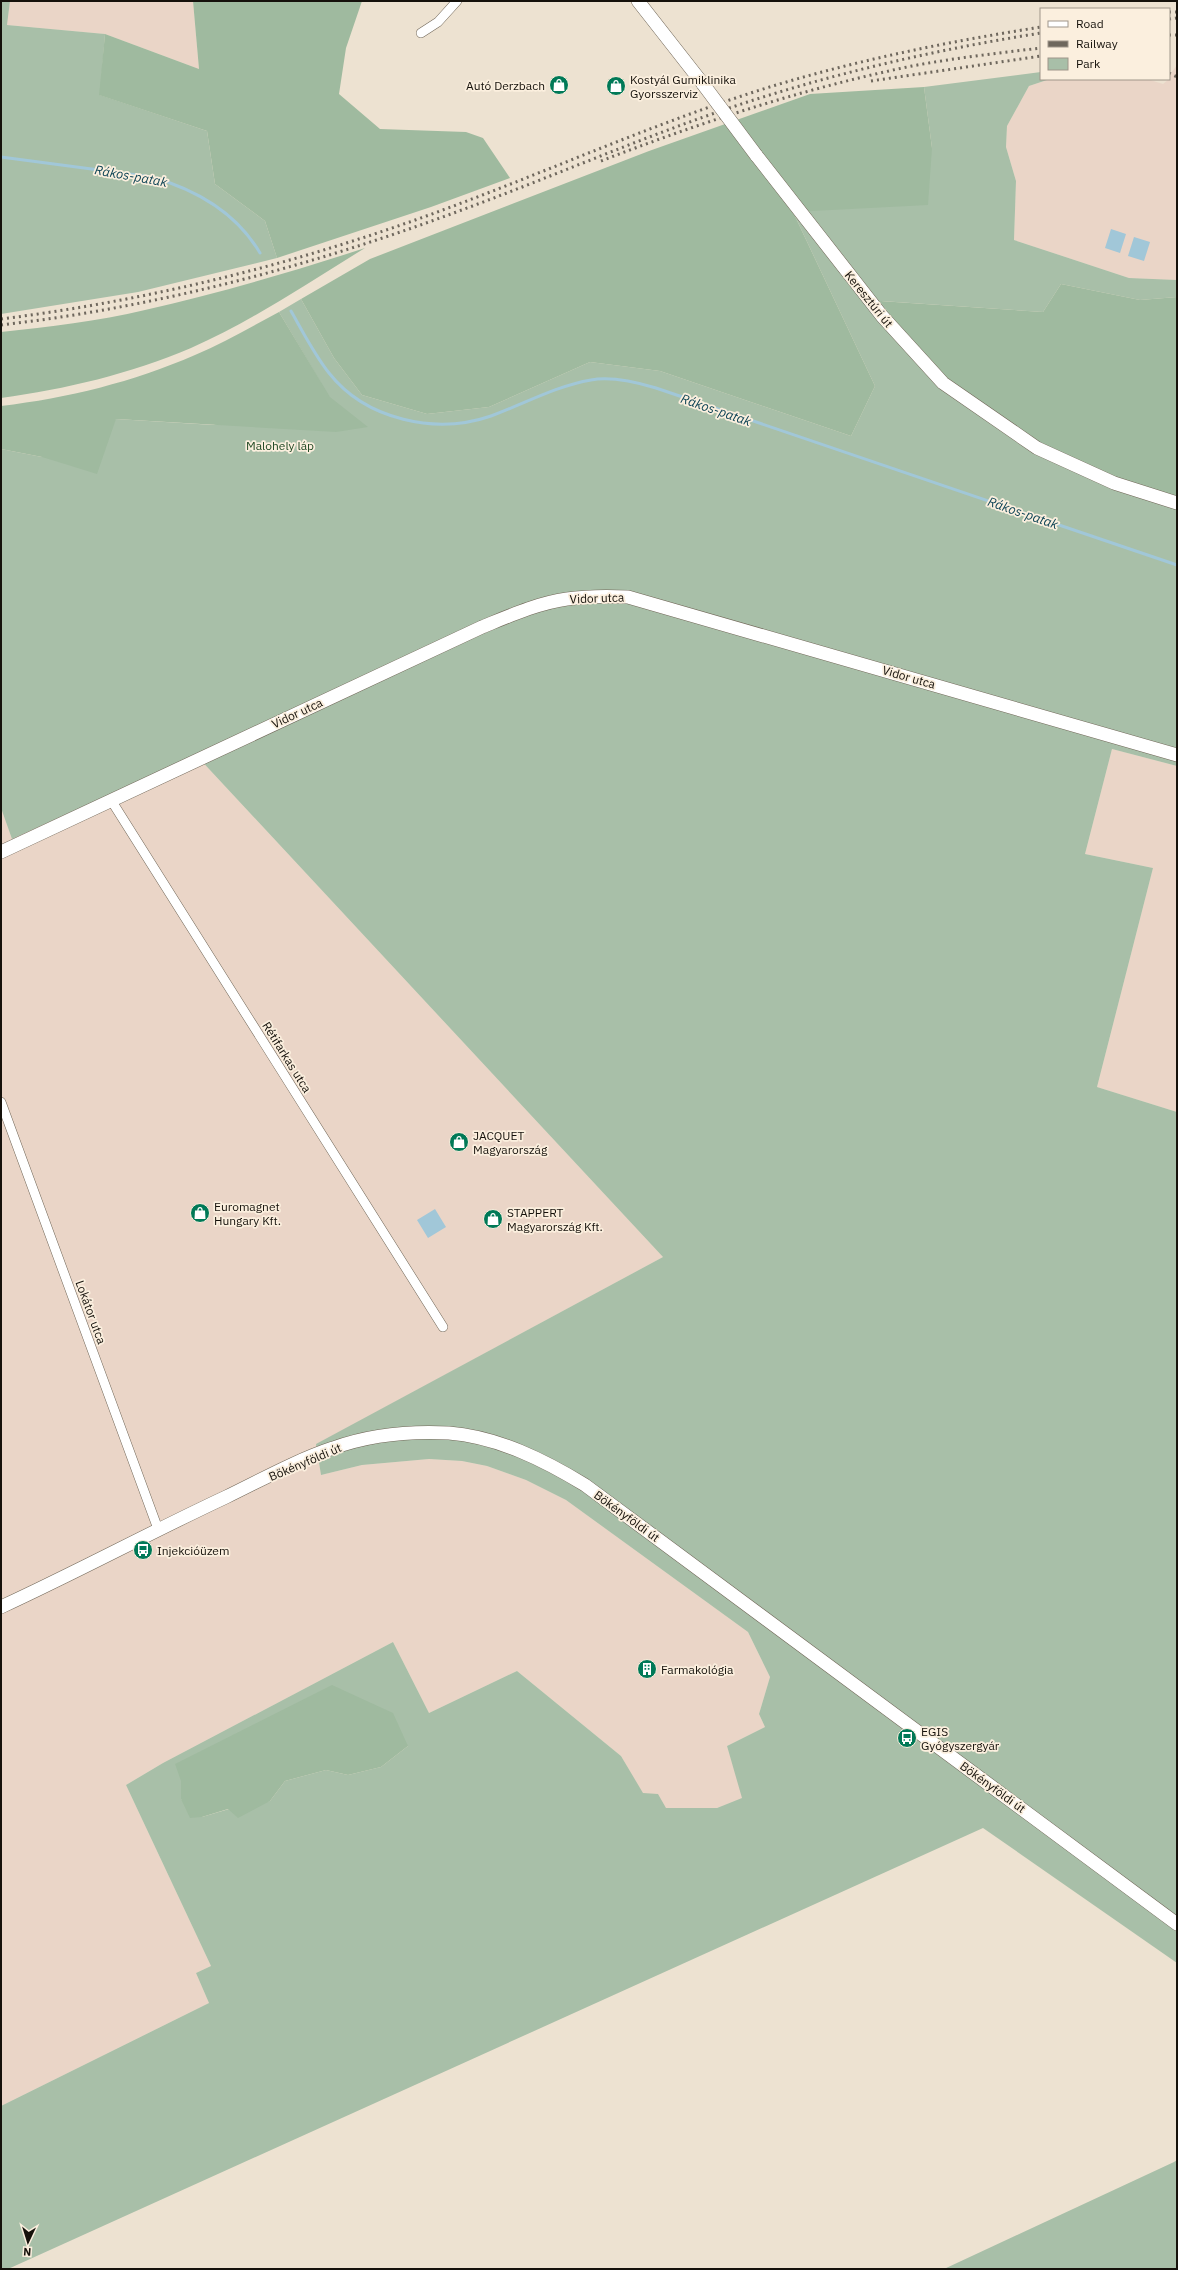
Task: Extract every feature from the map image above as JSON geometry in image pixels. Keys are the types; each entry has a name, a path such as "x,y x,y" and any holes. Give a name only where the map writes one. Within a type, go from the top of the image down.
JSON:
{"street":[{"path":"421,32 438,22 457,1"},
{"name":"Keresztúri út","path":"638,1 882,316 943,383 1037,448 1114,483 1154,497 1177,503"},
{"name":"Vidor utca","path":"1,852 482,627 523,611 565,599 590,596 628,596 1177,754"},
{"name":"Rétifarkas utca","path":"111,800 443,1326"},
{"name":"Lokátor utca","path":"1,1102 158,1529"},
{"name":"Bökényföldi út","path":"1,1607 158,1529 311,1457 355,1442 406,1434 450,1433 487,1440 514,1449 560,1470 585,1485 1177,1924"}],"shaded area":[{"path":"10,1 193,1 199,69 105,34 7,25"},
{"path":"1177,65 1177,280 1129,278 1014,240 1016,181 1006,147 1007,126 1029,86 1047,80 1150,80 1163,84 1170,80 1170,75"},
{"path":"1112,749 1177,766 1177,1112 1097,1087 1153,868 1085,854"},
{"path":"196,755 663,1257 317,1444 321,1475 362,1465 429,1459 462,1461 487,1466 526,1480 566,1500 748,1632 770,1677 759,1714 765,1727 727,1746 743,1798 717,1808 666,1808 643,1794 621,1756 517,1671 429,1713 393,1642 163,1763 126,1785 211,1966 196,1973 209,2003 1,2106 1,808 12,839"}],"green space":[{"path":"1,1 10,1 7,25 105,34 100,95 207,131 215,184 265,221 277,258 138,292 1,314"},
{"path":"193,1 362,1 346,48 339,94 380,129 466,132 483,138 510,178 431,207 277,258 265,221 215,184 207,131 99,95 105,34 199,69"},
{"name":"Malohely láp","path":"1040,72 1040,80 1047,80 1029,86 1007,126 1006,147 1016,181 1014,240 1129,278 1177,280 1177,297 1140,300 1061,284 1043,312 881,301 1177,498 1177,766 1112,749 1085,854 1153,868 1097,1087 1177,1112 1177,1963 983,1828 8,2269 1,2269 1,2106 209,2003 196,1973 211,1966 126,1785 163,1763 393,1642 429,1713 517,1671 621,1756 643,1793 658,1794 666,1808 717,1808 742,1798 727,1746 765,1727 759,1714 770,1677 748,1632 566,1500 526,1480 487,1466 462,1461 429,1459 362,1465 321,1475 316,1444 663,1257 196,755 12,839 1,808 1,449 42,457 116,419 214,425 321,383 279,312 301,299 334,358 362,395 427,414 489,407 590,362 660,371 851,436 875,386 793,212 932,148 924,87","holes":["408,1746 381,1767 348,1775 326,1770 285,1781 270,1801 229,1809 202,1817 181,1799 181,1780"]},
{"path":"924,87 932,148 928,205 793,212 875,386 851,436 660,371 590,362 489,407 427,414 362,395 334,358 301,299 370,259 649,151 810,94"},
{"path":"365,248 258,314 191,348 145,366 121,373 50,390 1,398 1,332 73,323 145,310 255,282"},
{"path":"1061,284 1140,300 1177,297 1177,498 1158,493 1040,446 936,371 880,301 1043,312"},
{"path":"279,312 330,397 368,427 336,432 116,419 97,474 42,457 1,449 1,406 26,403 100,388 172,365 237,335"},
{"path":"332,1685 393,1713 408,1746 381,1767 348,1775 326,1770 285,1781 270,1801 238,1818 228,1809 202,1817 190,1818 181,1799 181,1781 175,1764"},
{"path":"1177,2160 1177,2269 944,2269 1174,2162"}],"water":[{"path":"1111,229 1126,234 1120,253 1105,248"},
{"path":"1134,237 1150,242 1144,261 1128,256"},
{"path":"435,1209 446,1227 428,1238 417,1220"}],"waterway":[{"name":"Rákos-patak","path":"1,157 152,177 169,182 200,196 227,214 250,238 260,253"},
{"name":"Rákos-patak","path":"291,311 318,358 329,373 344,389 362,402 382,412 403,419 425,423 448,424 470,422 491,416 565,386 599,379 616,379 632,382 656,388 1177,565"}],"railway":[{"path":"1170,12 1177,12"},
{"path":"1170,19 1177,18"},
{"path":"1,319 108,303 264,267 418,219 504,187 631,136 717,104 760,90 829,70 899,53 1040,27"},
{"path":"1,325 60,317 176,296 290,266 403,231 497,197 684,124 795,87 899,60 970,45 1040,33"},
{"path":"1170,35 1177,35"},
{"path":"601,161 677,133 793,95 912,66 1040,48"},
{"path":"871,81 1040,56"},
{"path":"1170,74 1177,77"}],"place":[{"name":"Autó Derzbach","path":"559,85"},
{"name":"Kostyál Gumiklinika Gyorsszerviz","path":"616,86"},
{"name":"JACQUET Magyarország","path":"459,1142"},
{"name":"Euromagnet Hungary Kft.","path":"200,1213"},
{"name":"STAPPERT Magyarország Kft.","path":"493,1219"},
{"name":"Injekcióüzem","path":"143,1550"},
{"name":"Farmakológia","path":"647,1669"},
{"name":"EGIS Gyógyszergyár","path":"907,1738"}]}
